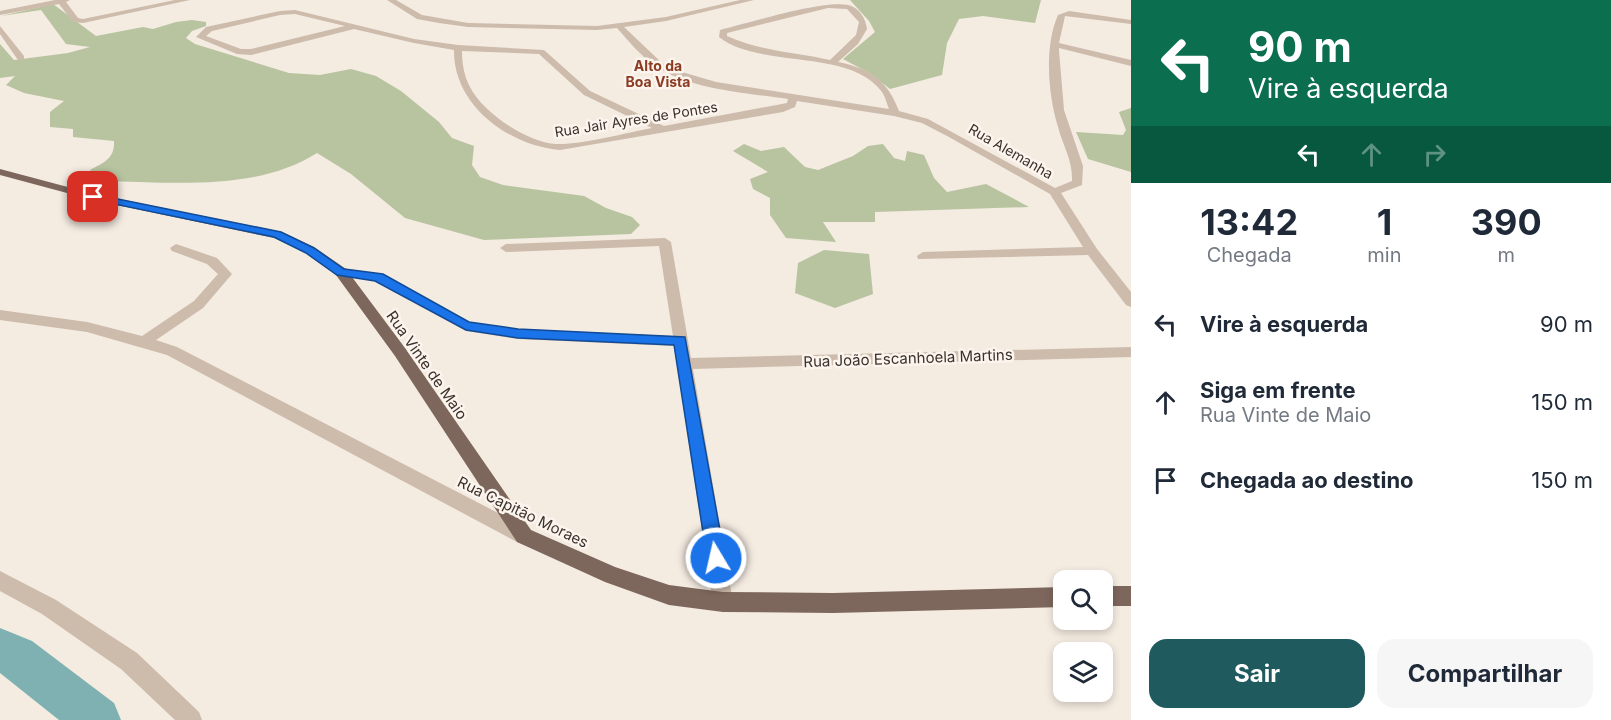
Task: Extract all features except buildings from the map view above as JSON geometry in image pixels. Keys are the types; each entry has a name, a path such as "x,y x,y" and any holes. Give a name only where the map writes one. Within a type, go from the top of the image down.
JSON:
{"main road":[{"name":"Rua Vinte de Maio","path":"0,172 93,197 278,235 310,250 341,272 400,352 524,536"},
{"name":"Rua Capitão Moraes","path":"524,536 612,575 669,595 723,602 833,603 1053,597"},
{"path":"1113,596 1131,596"}],"street":[{"path":"0,13 63,1 76,20 83,21 186,0"},
{"path":"391,0 420,17 468,25 620,27 750,0"},
{"path":"834,61 862,34 865,28 862,20 849,7 828,6 723,32 723,37 733,44 751,49 834,61 854,69 888,90 893,99 895,112"},
{"path":"352,27 251,52 240,52 200,37 208,29 280,13 295,12 352,27 458,48 542,52 587,93 662,129"},
{"path":"1054,192 1078,183 1080,170 1061,121 1055,45 1057,22 1062,15 1076,14 1131,22"},
{"name":"Rua Alemanha","path":"620,27 659,65 679,74 715,85 793,99 895,112 925,121 952,135 1054,192 1092,251 1131,302"},
{"path":"0,28 21,58"},
{"path":"1055,45 1131,63"},
{"name":"Rua Jair Ayres de Pontes","path":"458,48 460,70 468,91 488,113 535,144 560,147 783,109 792,105 793,99"},
{"path":"506,248 665,242 723,602"},
{"path":"144,341 202,304 225,274 212,261 176,248"},
{"path":"923,256 1092,251"},
{"path":"341,272 378,277 466,326 518,334 680,341"},
{"name":"Rua Capitão Moraes","path":"0,315 69,323 144,341 172,351 524,536"},
{"name":"Rua João Escanhoela Martins","path":"684,364 1131,352"},
{"path":"0,580 49,608 129,661 191,720"}],"green space":[{"path":"850,0 1041,0 1035,23 983,16 959,19 947,43 942,75 890,89 871,74 843,59 875,32 869,21"},
{"path":"53,4 96,36 143,27 153,29 176,22 192,20 206,22 206,26 192,31 186,38 195,44 289,73 320,75 351,69 376,76 401,91 439,122 452,138 474,146 472,165 480,177 503,185 584,196 606,208 632,217 640,225 631,234 484,240 405,218 351,174 317,153 267,174 240,179 184,183 101,181 90,170 110,156 114,141 73,137 73,129 50,127 50,112 64,101 24,93 6,85 15,76 0,78 0,44 14,60 68,53 90,47 66,44 41,10 1,16"},
{"path":"1131,108 1131,172 1088,159 1076,132 1123,135 1126,130 1119,112"},
{"path":"744,144 761,151 784,147 805,167 818,170 853,156 868,146 883,144 894,158 905,161 907,151 924,155 934,178 947,192 986,184 1029,207 875,212 875,222 823,222 836,242 786,238 770,215 770,198 753,189 750,179 768,172 733,151"},
{"path":"824,250 869,254 873,294 835,308 795,293 798,263"}],"waterway":[{"path":"0,650 16,657 97,720"}],"district":[{"name":"Alto da Boa Vista","path":"658,74"}],"route":[{"path":"93,197 278,235 310,250 341,272 362,273 378,277 466,326 518,334 680,341 716,558"}]}
